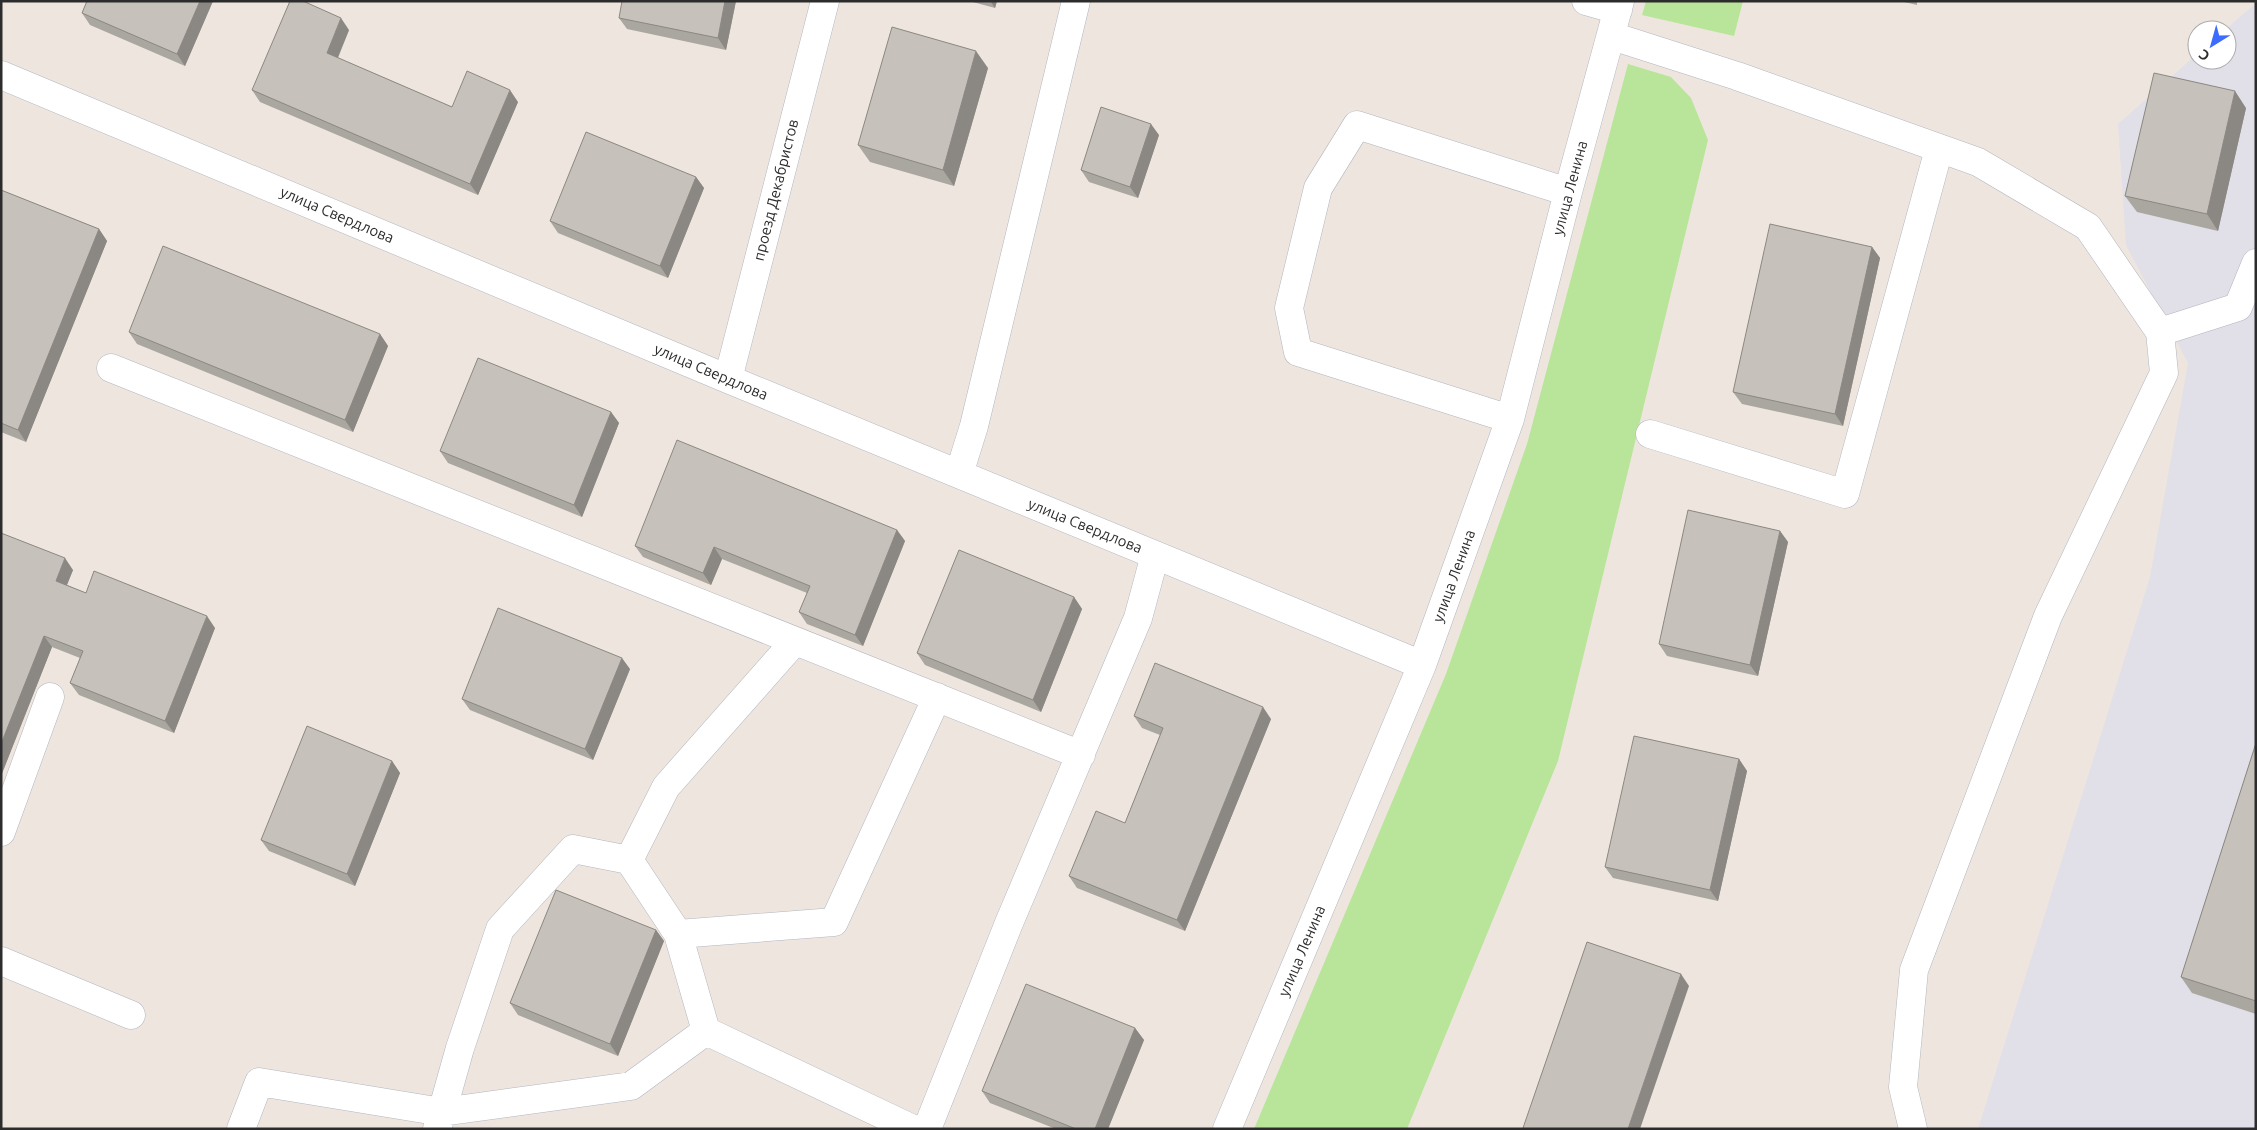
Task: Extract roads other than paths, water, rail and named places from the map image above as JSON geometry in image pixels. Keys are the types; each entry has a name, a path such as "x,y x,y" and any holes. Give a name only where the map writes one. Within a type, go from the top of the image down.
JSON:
{"street":[{"name":"проезд Декабристов","path":"728,379 824,1"},
{"path":"958,474 974,426 1076,1"},
{"path":"1586,1 1619,6"},
{"name":"улица Ленина","path":"1227,1129 1422,665 1510,419 1568,192 1619,6"},
{"path":"1612,36 1737,76 1978,162 2088,227 2160,332 2164,373 2048,616 1914,970 1903,1087 1913,1129"},
{"name":"улица Свердлова","path":"1,75 728,379 1422,665"},
{"path":"1510,419 1298,352 1289,308 1318,188 1357,126 1568,192"},
{"path":"1650,434 1844,494 1939,148"},
{"path":"2160,332 2238,307 2256,263"},
{"path":"111,368 1080,755"},
{"path":"927,1129 1009,923 1138,618 1155,555"},
{"path":"629,860 666,787 795,641"},
{"path":"1,832 50,698"},
{"path":"678,934 834,922 937,698"},
{"path":"440,1120 460,1048 500,929 573,849 629,860 678,934 706,1031 913,1129"},
{"path":"1,961 131,1015"},
{"path":"241,1129 259,1082 440,1120 631,1086 706,1031"}]}
